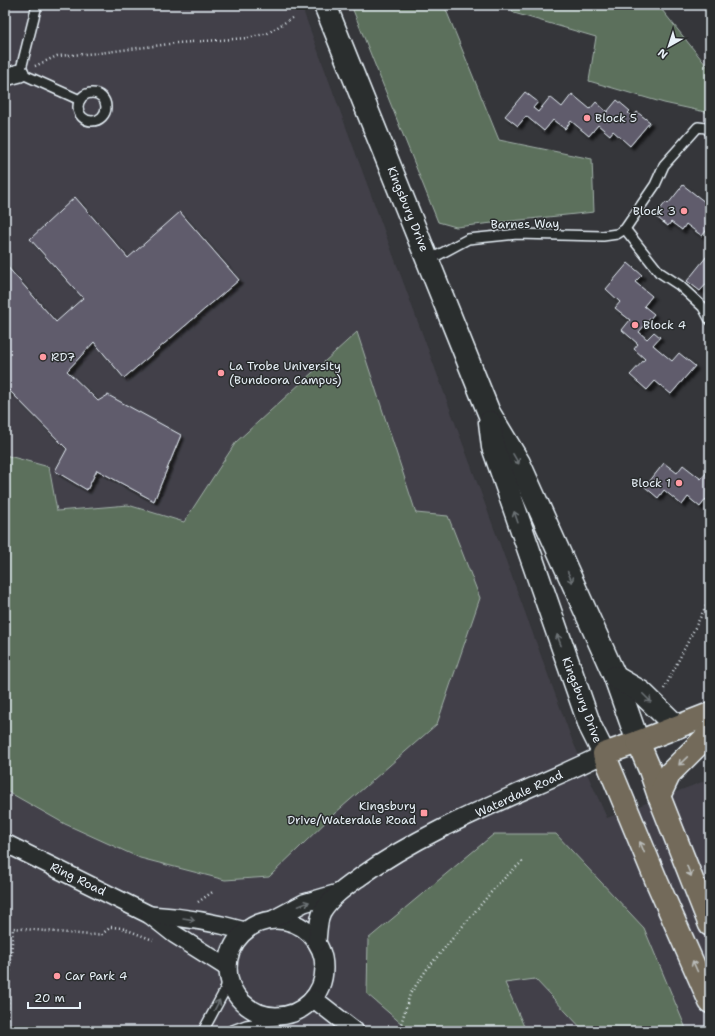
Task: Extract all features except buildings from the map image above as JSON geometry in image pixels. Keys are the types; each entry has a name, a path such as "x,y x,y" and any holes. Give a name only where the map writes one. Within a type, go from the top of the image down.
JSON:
{"main road":[{"name":"Kingsbury Drive","path":"325,5 429,260 489,413 519,463 615,677 638,742 650,770 658,796 710,925"},
{"name":"Kingsbury Drive","path":"489,413 492,447 590,726 604,754 657,882 710,1002"},
{"path":"615,677 641,692 677,727"},
{"name":"Waterdale Road","path":"604,754 710,714"},
{"path":"658,796 670,773 710,733"}],"street":[{"name":"Waterdale Road","path":"318,942 320,916 323,911 338,893 384,860 447,826 604,754"},
{"name":"Ring Road","path":"5,843 150,915 229,973"},
{"name":"Waterdale Road","path":"272,920 304,903 338,893"},
{"name":"Ring Road","path":"150,915 182,917 224,925 245,931"},
{"path":"272,920 285,920 298,925 309,932 318,942 325,961 323,981 314,999 307,1006 290,1015 276,1017 264,1015 241,1001 233,990 229,973 230,954 236,941 245,931 258,923 272,920"},
{"path":"314,999 355,1031"}],"lane":[{"path":"37,5 12,75 80,100"},
{"path":"710,132 706,128 698,127 688,137 664,165 655,185 625,229 659,272 679,285 703,307 710,320"},
{"name":"Barnes Way","path":"429,260 468,240 517,234 603,236 617,234 625,229"},
{"path":"203,1031 224,992 229,973"},
{"path":"230,1031 246,1024 279,1020 290,1015"}],"path":[{"path":"12,75 57,56 248,38 268,33 292,18"},
{"path":"664,690 710,598"},
{"path":"399,1031 410,994 427,969 498,884 523,861"},
{"path":"182,917 214,891"},
{"path":"6,1031 13,928 90,935 102,934 111,927 122,928 153,940 164,942 169,940 174,934"}],"shaded area":[{"name":"La Trobe University (Bundoora Campus)","path":"5,5 301,5 572,740 607,818 710,779 710,1031 5,1031"}],"green space":[{"path":"351,5 444,5 499,140 592,159 594,212 456,227 438,222"},
{"path":"509,5 658,5 710,70 710,113 664,103 589,81 596,37 514,13"},
{"path":"357,332 416,513 448,516 480,598 437,724 334,814 269,877 225,880 140,858 65,824 5,790 5,455 49,467 57,511 128,505 184,522 236,442"},
{"path":"494,834 556,834 644,928 687,1031 584,1031 535,979 505,983 526,1031 410,1031 367,994 368,939"}],"place":[{"name":"Block 5","path":"587,118"},
{"name":"Block 3","path":"684,211"},
{"name":"Block 4","path":"635,325"},
{"name":"RD7","path":"43,357"},
{"name":"La Trobe University (Bundoora Campus)","path":"221,373"},
{"name":"Block 1","path":"679,483"},
{"name":"Kingsbury Drive/Waterdale Road","path":"424,813"},
{"name":"Car Park 4","path":"57,976"}]}
